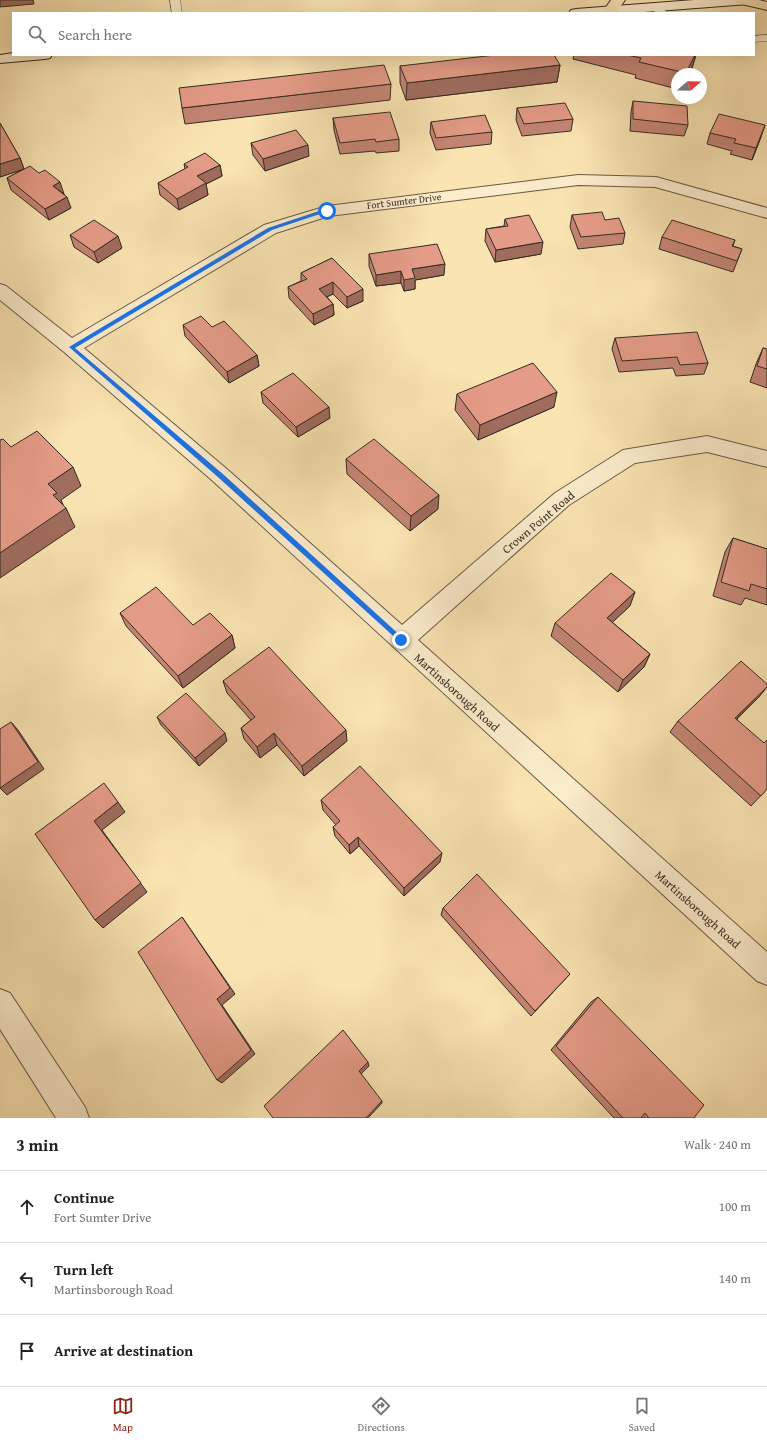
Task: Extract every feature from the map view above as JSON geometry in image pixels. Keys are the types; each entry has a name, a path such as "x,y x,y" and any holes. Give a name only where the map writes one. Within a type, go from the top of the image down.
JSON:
{"highway":[{"path":"743,0 767,6"}],"street":[{"path":"581,12 614,5 658,10 749,0"},
{"path":"0,59 34,56"},
{"name":"Fort Sumter Drive","path":"71,347 270,229 327,211 578,180 656,182 767,213"},
{"name":"Martinsborough Road","path":"0,290 71,347 221,476 767,972"},
{"name":"Crown Point Road","path":"401,640 562,499 630,456 707,444 767,459"},
{"path":"0,1003 74,1118"}],"lane":[{"path":"175,0 177,12"},
{"path":"755,39 767,38"}],"building":[{"path":"486,56 555,56 560,65 407,83 400,66"},
{"path":"632,56 694,56 688,68 671,68 671,69 639,62 641,58"},
{"path":"384,65 391,84 182,108 179,88"},
{"path":"633,101 687,106 688,125 633,119"},
{"path":"565,103 573,119 524,124 517,108"},
{"path":"390,112 399,139 376,142 375,139 340,143 333,118"},
{"path":"719,114 765,125 756,148 734,143 736,139 710,133"},
{"path":"485,115 492,132 436,138 431,122"},
{"path":"0,123 20,158 0,164"},
{"path":"296,130 308,145 263,159 251,143"},
{"path":"205,153 220,165 197,176 206,183 177,199 158,183 188,167 184,164"},
{"path":"30,166 39,173 45,170 60,182 53,186 67,197 45,209 7,178"},
{"path":"602,212 605,220 619,218 625,233 581,237 572,215"},
{"path":"529,215 543,242 496,250 486,229 508,226 505,219"},
{"path":"94,220 118,236 94,252 70,235"},
{"path":"672,220 735,240 732,246 742,249 737,261 662,237"},
{"path":"437,244 445,264 412,269 415,278 404,280 401,271 376,275 369,254"},
{"path":"332,258 363,289 347,297 333,282 319,289 333,304 313,314 288,287 307,279 301,273"},
{"path":"201,316 212,327 224,321 257,355 227,372 183,325"},
{"path":"697,332 708,363 680,365 677,357 622,361 615,338"},
{"path":"763,348 767,349 767,369 757,366"},
{"path":"533,363 557,392 480,425 457,394"},
{"path":"293,373 329,407 296,427 261,392"},
{"path":"37,431 73,467 48,484 57,493 53,495 66,508 0,553 0,440 3,439 11,447"},
{"path":"374,439 439,495 411,516 346,459"},
{"path":"733,538 767,549 767,589 751,584 749,591 721,582"},
{"path":"611,573 635,592 607,618 650,654 623,680 555,623"},
{"path":"156,587 193,625 210,613 232,635 178,676 120,613"},
{"path":"269,647 346,730 302,766 274,733 257,747 241,728 255,717 223,681"},
{"path":"741,661 767,684 767,687 735,718 764,743 767,740 767,789 761,796 678,721"},
{"path":"186,693 225,733 195,758 157,717"},
{"path":"11,722 38,762 0,788 0,729"},
{"path":"360,766 442,853 404,888 358,837 349,845 333,827 340,821 321,800"},
{"path":"104,783 118,802 94,821 141,883 95,920 35,834"},
{"path":"477,874 570,974 535,1011 443,908"},
{"path":"182,917 230,988 217,999 251,1050 217,1080 138,952"},
{"path":"598,997 704,1105 694,1118 649,1118 645,1113 641,1118 623,1118 556,1046"},
{"path":"343,1030 368,1062 359,1071 382,1101 366,1118 273,1118 264,1106"}],"route":[{"path":"327,211 270,229 71,347 221,476 401,640"}]}
